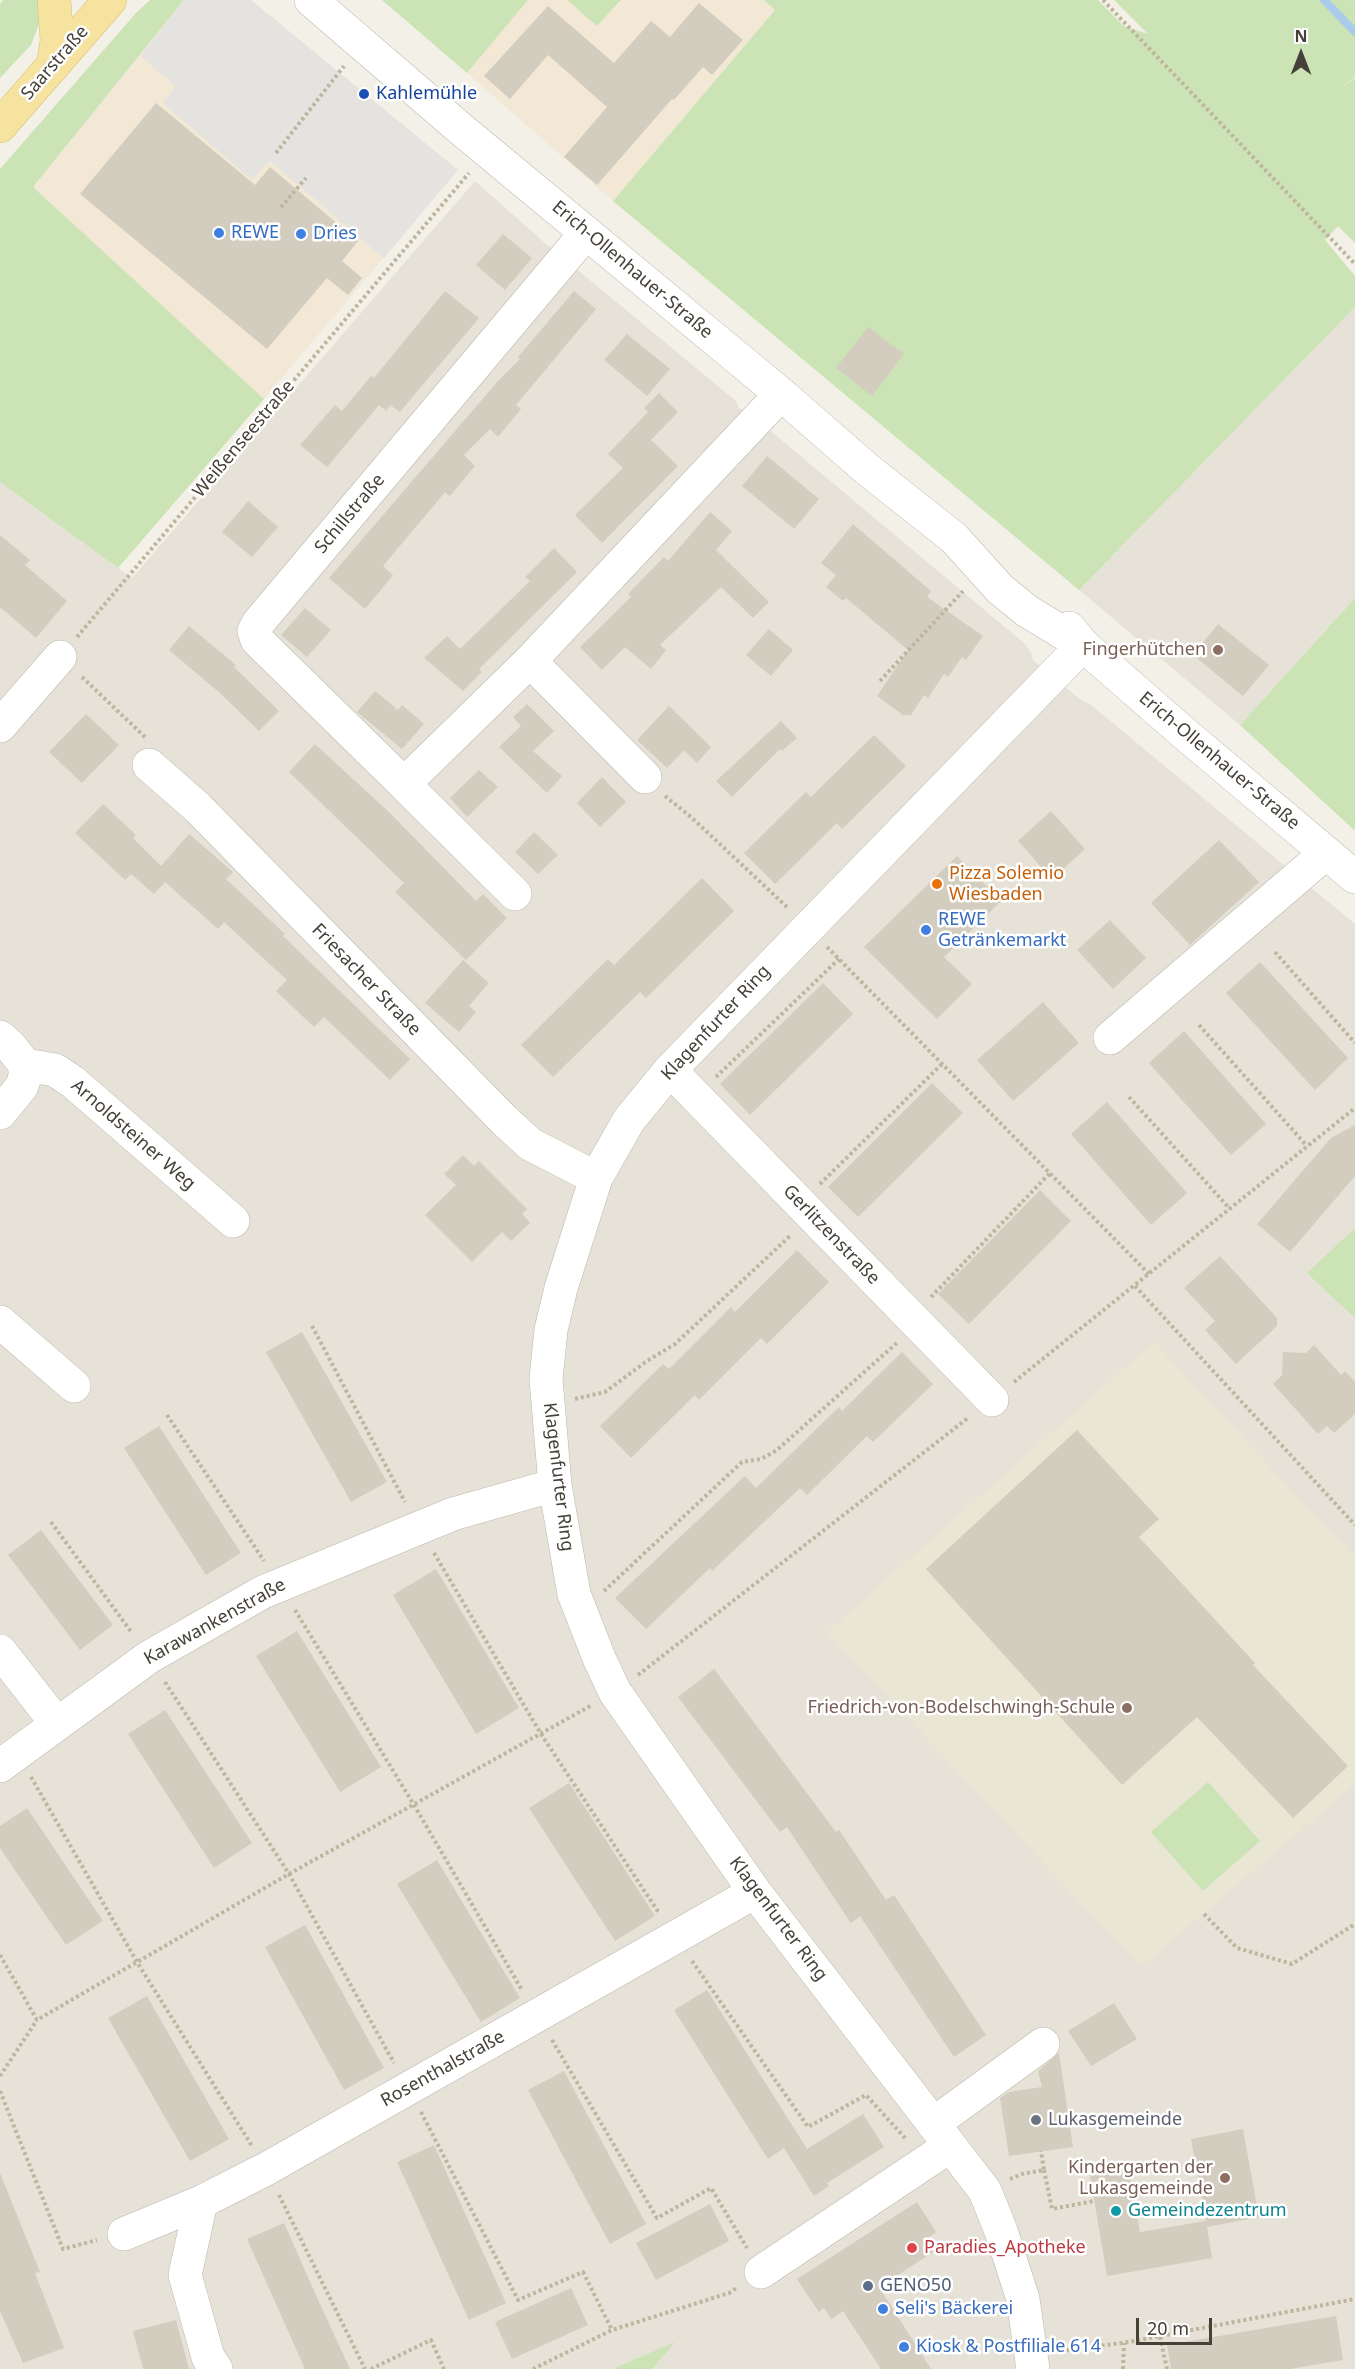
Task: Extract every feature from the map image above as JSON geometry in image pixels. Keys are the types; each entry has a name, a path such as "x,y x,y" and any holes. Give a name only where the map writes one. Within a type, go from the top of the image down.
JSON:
{"main road":[{"path":"53,66 57,41 54,0"},
{"name":"Saarstraße","path":"0,126 110,0"}],"street":[{"name":"Erich-Ollenhauer-Straße","path":"311,0 586,233 781,393 868,470 954,538 1000,589 1083,645 1355,877"},
{"name":"Schillstraße","path":"514,894 257,640 254,631 259,622 586,233"},
{"path":"404,784 530,661 781,393"},
{"name":"Klagenfurter Ring","path":"1033,2361 1023,2299 1001,2231 985,2191 936,2144 828,1985 755,1892 615,1692 574,1594 555,1485 546,1379 551,1330 561,1288 596,1178 629,1120 670,1070 1083,645"},
{"path":"0,726 60,657"},
{"path":"530,661 654,786"},
{"name":"Friesacher Straße","path":"149,765 198,808 505,1121 530,1144 596,1178"},
{"path":"1110,1038 1326,853"},
{"path":"0,1037 25,1065 26,1076 22,1086 0,1113"},
{"name":"Arnoldsteiner Weg","path":"25,1065 55,1071 73,1082 233,1221"},
{"name":"Gerlitzenstraße","path":"670,1070 992,1400"},
{"path":"0,1322 74,1386"},
{"name":"Karawankenstraße","path":"9,1759 149,1657 263,1592 453,1514 555,1485"},
{"path":"0,1651 57,1724"},
{"name":"Rosenthalstraße","path":"124,2234 201,2202 266,2169 755,1892"},
{"path":"761,2272 936,2144 1043,2044"},
{"path":"201,2202 184,2275 208,2357 216,2369"}],"path":[{"path":"1103,0 1355,264"},
{"path":"276,153 340,71"},
{"name":"Weißenseestraße","path":"60,657 488,151"},
{"path":"280,207 306,178"},
{"path":"880,681 965,588"},
{"path":"60,657 148,740 149,765"},
{"path":"654,786 691,817 807,927 1149,1274"},
{"path":"1275,952 1355,1043"},
{"path":"696,1096 838,959"},
{"path":"1199,1025 1307,1146"},
{"path":"548,1406 605,1392 647,1360 675,1344 942,1064"},
{"path":"1129,1097 1230,1209"},
{"path":"0,2076 37,2020 289,1874 615,1692 992,1400 1355,1108"},
{"path":"582,1612 741,1462 761,1459 777,1450 915,1320 1050,1173"},
{"path":"1135,1286 1355,1525"},
{"path":"312,1326 419,1528 541,1734 675,1937 808,2127 866,2095 936,2144"},
{"path":"166,1415 280,1585 414,1805 657,2218 711,2188 761,2272 729,2293 612,2330 533,2369"},
{"path":"51,1522 149,1657 289,1874 408,2088 518,2300 583,2272 612,2330"},
{"path":"9,1759 266,2169 365,2369"},
{"path":"1204,1914 1238,1948 1292,1965 1355,1924"},
{"path":"0,1956 37,2020"},
{"path":"0,2091 63,2249 124,2234"},
{"path":"1041,2151 1052,2209 1094,2201"},
{"path":"985,2191 1022,2174 1044,2170"},
{"path":"1033,2361 1355,2299"},
{"path":"1160,2337 1167,2369"},
{"path":"371,2369 431,2340 444,2369"},
{"path":"1123,2369 1124,2343"}],"shaded area":[{"path":"184,0 251,0 458,170 264,399 33,187"},
{"path":"184,0 251,0 458,170 384,258 270,161 252,180 163,103 176,86 141,56"},
{"path":"528,0 567,0 597,26 622,0 764,0 775,10 613,201 467,73"},
{"path":"475,181 545,243 736,401 739,408 773,433 1024,643 1031,652 1033,660 1082,701 1090,704 1355,924 1355,2369 0,2369 0,482 132,578"},
{"path":"1355,307 1355,598 1240,725 1079,590"},
{"name":"Friedrich-von-Bodelschwingh-Schule","path":"1154,1342 1355,1558 1355,1784 1141,1967 827,1632"}],"green space":[{"path":"3,0 42,0 39,24 31,45 0,78 0,4"},
{"path":"150,0 184,0 33,187 264,399 118,568 0,482 0,169 136,13"},
{"path":"382,0 528,0 467,73"},
{"path":"567,0 621,0 597,26"},
{"path":"764,0 1098,0 1124,26 1148,34 1114,0 1355,0 1355,77 1335,91 1355,78 1355,243 1338,226 1325,240 1355,276 1355,307 1079,590 613,201 775,10"},
{"path":"1355,598 1355,829 1354,830 1240,725"},
{"path":"1355,1228 1355,1318 1307,1273"},
{"path":"1208,1782 1260,1841 1203,1891 1151,1832"},
{"path":"675,2342 652,2369 613,2369"}],"building":[{"path":"699,3 743,40 712,75 703,67 597,185 564,157 607,107 548,55 510,99 484,76 548,6 614,63 651,21 670,37"},
{"name":"REWE","path":"156,103 255,185 270,167 358,241 342,261 362,278 348,295 327,278 267,349 80,194"},
{"path":"503,234 532,258 505,290 476,265"},
{"path":"445,291 479,318 400,412 390,405 386,411 379,405 327,467 300,445 335,405 342,411 371,376 374,378"},
{"path":"574,291 596,309 516,405 521,409 498,437 490,429 464,455 475,466 450,496 445,492 383,566 393,575 365,609 329,578 498,381 520,359 518,357"},
{"path":"868,327 904,354 872,396 836,368"},
{"path":"627,334 670,369 647,396 604,360"},
{"path":"659,393 678,412 651,440 678,466 602,543 575,515 623,468 608,454 648,412 644,408"},
{"path":"767,456 819,499 794,529 742,486"},
{"path":"248,501 278,527 252,557 222,532"},
{"path":"710,512 732,531 716,550 769,602 753,618 721,587 660,645 666,650 651,669 625,647 602,670 580,647 631,597 628,594 664,557 668,561"},
{"path":"853,524 931,591 927,597 983,636 966,660 962,657 948,677 944,674 928,698 924,695 911,715 903,715 877,696 908,650 846,598 843,601 826,587 836,575 821,563"},
{"path":"0,535 30,560 25,565 67,601 36,638 0,607"},
{"path":"554,548 577,572 479,669 482,672 463,691 424,658 447,636 460,649 530,581 525,577"},
{"path":"305,608 331,630 307,657 281,635"},
{"path":"1218,624 1269,665 1243,696 1193,655"},
{"path":"189,626 236,665 234,667 279,711 259,731 220,693 169,650"},
{"path":"769,629 793,650 771,676 746,655"},
{"path":"375,691 398,710 402,705 424,724 402,749 357,712"},
{"path":"527,704 554,731 533,751 562,776 547,793 499,747 521,726 513,717"},
{"path":"669,706 711,747 697,763 684,750 667,768 637,740"},
{"path":"86,714 119,745 82,783 49,752"},
{"path":"781,721 797,738 782,751 780,749 732,797 716,781"},
{"path":"874,735 906,766 842,829 837,823 775,884 744,853 806,792 811,797"},
{"path":"315,744 390,813 476,901 483,894 507,918 466,960 395,892 404,883 289,772"},
{"path":"479,770 498,787 467,817 450,798"},
{"path":"602,777 626,802 600,827 577,803"},
{"path":"103,804 136,835 133,838 161,866 189,834 233,872 226,879 285,934 283,936 410,1059 390,1080 324,1017 314,1027 276,991 287,980 224,922 218,929 165,882 154,894 131,874 125,880 75,833"},
{"path":"1051,811 1085,849 1052,879 1018,841"},
{"path":"534,832 558,855 538,874 515,852"},
{"path":"1219,840 1259,882 1190,945 1151,903"},
{"name":"REWE Getränkemarkt","path":"957,856 1001,901 944,957 972,984 937,1019 864,947"},
{"path":"702,878 734,911 646,998 640,992 553,1077 521,1045 608,959 614,965"},
{"path":"1110,920 1146,958 1113,989 1077,950"},
{"path":"463,960 489,983 469,1006 476,1012 459,1032 425,1003"},
{"path":"1260,962 1348,1058 1315,1090 1226,993"},
{"path":"823,983 853,1014 750,1115 720,1084"},
{"path":"1043,1002 1079,1043 1013,1101 977,1060"},
{"path":"1184,1031 1266,1124 1231,1155 1149,1063"},
{"path":"932,1083 963,1113 858,1217 828,1187"},
{"path":"1107,1102 1187,1193 1151,1225 1071,1134"},
{"path":"1355,1125 1355,1176 1290,1252 1257,1224 1331,1138"},
{"path":"463,1155 474,1166 479,1161 527,1209 522,1214 530,1223 511,1241 502,1232 472,1262 425,1215 456,1185 444,1174"},
{"path":"1040,1190 1071,1221 969,1324 938,1294"},
{"path":"797,1250 829,1282 767,1344 761,1338 699,1400 695,1395 631,1458 600,1426 663,1364 669,1369 731,1307 735,1312"},
{"path":"1220,1256 1277,1318 1277,1326 1236,1364 1205,1330 1215,1321 1184,1288"},
{"path":"302,1332 387,1482 351,1502 266,1352"},
{"path":"1314,1345 1341,1375 1345,1371 1355,1382 1355,1414 1334,1433 1327,1426 1318,1434 1273,1384 1282,1375 1283,1352 1306,1353"},
{"path":"902,1352 933,1384 873,1442 867,1436 807,1495 800,1488 646,1629 615,1598 745,1476 756,1488 839,1407 842,1411"},
{"path":"159,1426 241,1553 206,1575 124,1448"},
{"path":"1077,1430 1159,1519 1139,1537 1255,1663 1253,1665 1348,1766 1293,1818 1197,1717 1122,1785 926,1569"},
{"path":"41,1530 113,1625 80,1650 8,1555"},
{"path":"436,1569 519,1708 476,1734 393,1595"},
{"path":"297,1631 381,1767 340,1792 256,1656"},
{"path":"714,1669 836,1832 839,1830 886,1900 894,1895 986,2035 954,2057 860,1916 851,1923 787,1827 780,1832 678,1697"},
{"path":"165,1710 252,1843 214,1868 128,1734"},
{"path":"569,1783 655,1916 615,1941 529,1808"},
{"path":"27,1808 103,1921 66,1945 0,1848 0,1826"},
{"path":"437,1860 520,1998 481,2022 397,1884"},
{"path":"305,1925 384,2068 344,2090 265,1947"},
{"path":"707,1990 807,2149 863,2114 884,2147 827,2183 829,2186 814,2196 784,2148 768,2159 674,2010"},
{"path":"147,1996 229,2139 190,2161 108,2018"},
{"path":"1114,2003 1137,2039 1091,2066 1068,2031"},
{"name":"Lukasgemeinde","path":"1059,2053 1073,2147 1009,2156 1000,2098 1009,2092 1042,2087 1038,2071"},
{"path":"564,2071 646,2224 610,2244 528,2090"},
{"path":"1243,2129 1259,2217 1207,2227 1212,2258 1107,2276 1089,2170 1128,2163 1140,2232 1206,2221 1191,2139"},
{"path":"434,2145 506,2303 469,2320 397,2162"},
{"path":"0,2173 40,2272 35,2273 64,2348 23,2363 0,2311"},
{"path":"917,2202 936,2232 929,2237 938,2249 879,2287 931,2369 881,2369 843,2311 831,2319 824,2308 819,2312 797,2279"},
{"path":"710,2204 729,2241 656,2280 636,2243"},
{"path":"284,2223 350,2369 305,2369 247,2239"},
{"path":"571,2288 588,2325 512,2359 495,2322"},
{"path":"1336,2316 1343,2360 1290,2369 1171,2369 1167,2345"},
{"path":"176,2320 189,2369 143,2369 133,2331"}],"waterway":[{"path":"1324,0 1355,32"}],"place":[{"name":"Kahlemühle","path":"364,94"},
{"name":"REWE","path":"219,233"},
{"name":"Dries","path":"301,234"},
{"name":"Fingerhütchen","path":"1218,650"},
{"name":"Pizza Solemio Wiesbaden","path":"937,884"},
{"name":"REWE Getränkemarkt","path":"926,930"},
{"name":"Friedrich-von-Bodelschwingh-Schule","path":"1127,1708"},
{"name":"Lukasgemeinde","path":"1036,2120"},
{"name":"Kindergarten der Lukasgemeinde","path":"1225,2178"},
{"name":"Gemeindezentrum","path":"1116,2211"},
{"name":"Paradies_Apotheke","path":"912,2248"},
{"name":"GENO50","path":"868,2286"},
{"name":"Seli's Bäckerei","path":"883,2309"},
{"name":"Kiosk & Postfiliale 614","path":"904,2347"}]}
